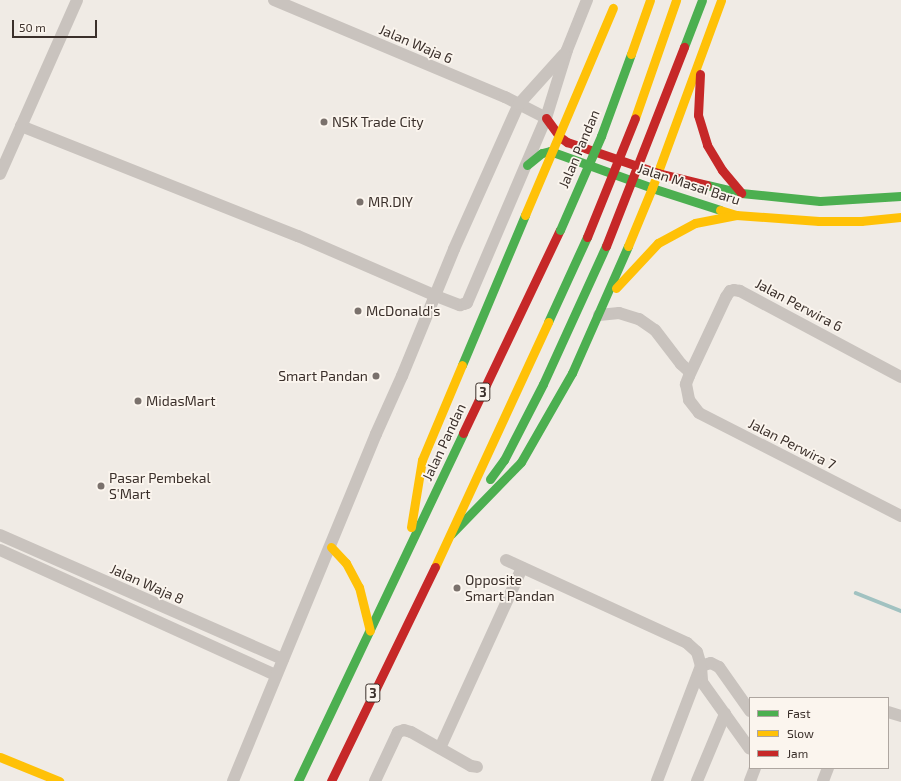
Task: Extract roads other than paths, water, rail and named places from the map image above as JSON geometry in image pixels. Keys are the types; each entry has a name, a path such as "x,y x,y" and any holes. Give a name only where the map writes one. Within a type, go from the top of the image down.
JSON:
{"main road":[{"path":"407,554 422,460 615,0"},
{"name":"Jalan Pandan","path":"298,781 560,230 601,136 650,0"},
{"name":"3","path":"330,781 451,534 587,237 624,148 676,0"},
{"path":"451,534 504,460 543,384 606,246 702,0"},
{"path":"451,534 521,462 572,373 601,310 658,173 721,0"},
{"path":"700,55 698,115 707,145 722,170 741,193"},
{"name":"Jalan Masai Baru","path":"546,118 560,137 567,142 658,173 741,193 820,201 901,196"},
{"name":"Jalan Masai Baru","path":"527,165 542,152 550,151 588,163 652,188 736,215 820,221 901,217"},
{"path":"601,310 630,272 658,243 695,223 736,215"},
{"path":"331,547 346,563 359,586 370,631"},
{"path":"0,757 59,781"}],"street":[{"path":"0,174 77,0"},
{"name":"Jalan Waja 6","path":"274,0 496,93 546,118"},
{"path":"21,126 298,236 460,305 467,303 513,192 527,165 546,118 567,50 587,0"},
{"path":"233,781 276,675 331,547 376,434 519,104 567,50"},
{"path":"536,86 546,87 549,90 552,101"},
{"name":"Jalan Perwira 6","path":"686,384 690,372 726,297 730,291 734,290 740,291 901,377"},
{"path":"601,310 619,313 639,319 655,330 681,364 690,372"},
{"name":"Jalan Perwira 7","path":"686,384 689,400 699,413 901,516"},
{"name":"Jalan Waja 8","path":"0,535 283,659"},
{"name":"Jalan Waja 8","path":"0,550 276,675"},
{"path":"506,560 687,643 697,652 701,666 702,682 749,748"},
{"path":"440,748 522,568"},
{"path":"701,666 711,663 719,667 749,711"},
{"path":"657,781 701,666"},
{"path":"889,712 901,716"},
{"path":"697,781 725,714"},
{"path":"375,781 398,732 404,730 411,732 471,766 477,767"},
{"path":"750,781 755,769"},
{"path":"823,781 828,769"}],"waterway":[{"path":"856,593 901,611"}],"place":[{"name":"NSK Trade City","path":"324,122"},
{"name":"MR.DIY","path":"360,202"},
{"name":"McDonald's","path":"358,311"},
{"name":"Smart Pandan","path":"376,376"},
{"name":"MidasMart","path":"138,401"},
{"name":"Pasar Pembekal S'Mart","path":"101,486"},
{"name":"Opposite Smart Pandan","path":"457,588"}]}
